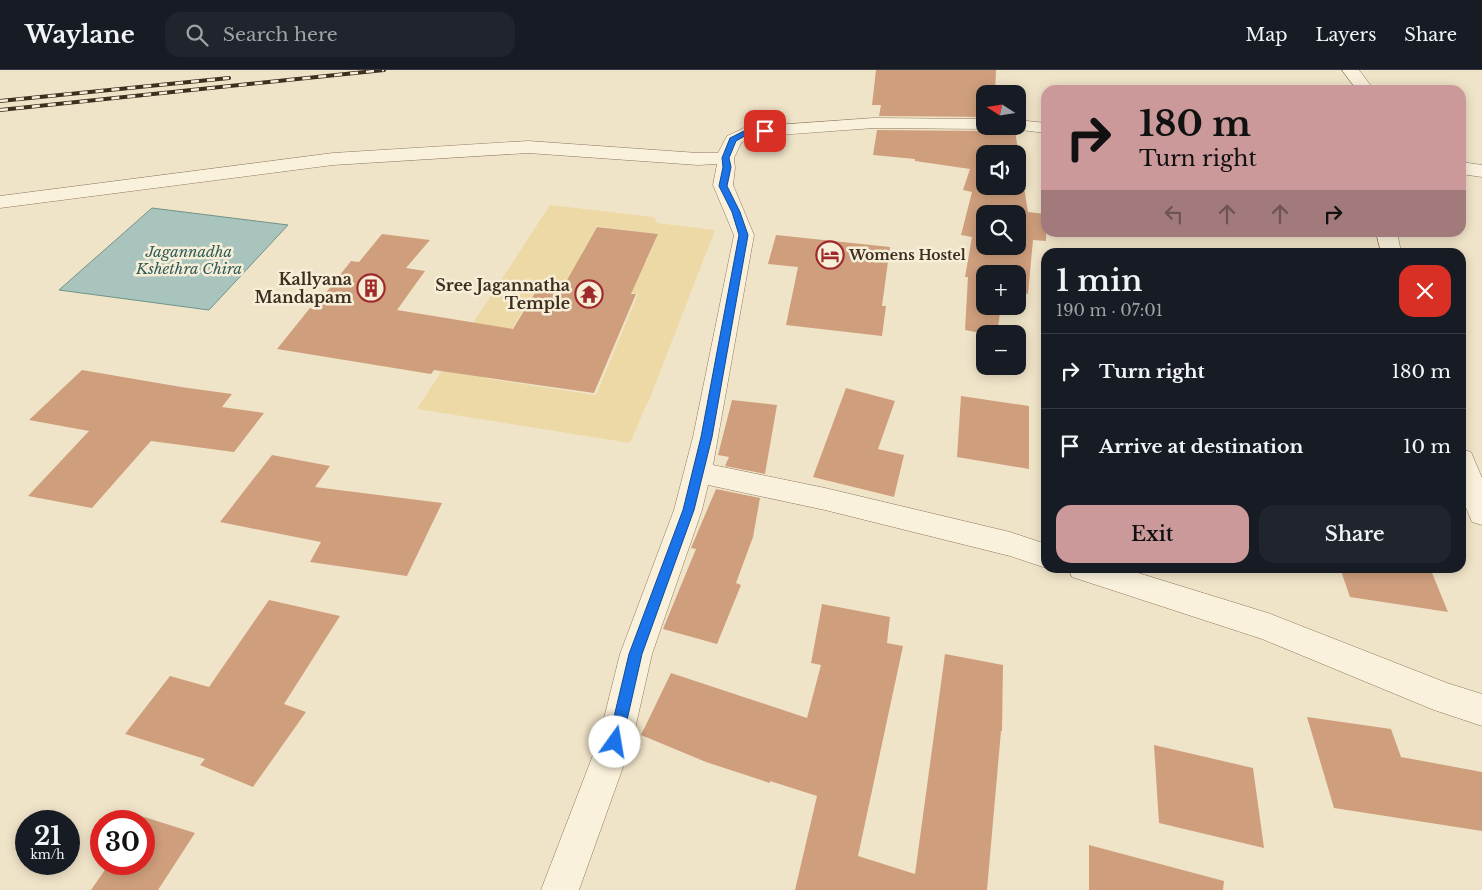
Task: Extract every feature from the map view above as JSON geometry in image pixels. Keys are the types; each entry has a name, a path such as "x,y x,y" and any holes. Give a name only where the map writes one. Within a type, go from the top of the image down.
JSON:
{"street":[{"path":"1350,70 1362,85"},
{"path":"560,890 615,742 636,654 688,510 698,472 744,235 736,212 723,186 727,167 726,158 733,140 746,132 874,123 976,124"},
{"path":"1026,126 1041,127"},
{"path":"0,202 333,159 528,146 698,159 726,158"},
{"path":"1466,169 1482,171"},
{"path":"698,472 825,499 1010,544 1041,554"},
{"path":"1466,472 1482,514"},
{"path":"1100,573 1268,627 1446,700 1482,710"}],"sand":[{"path":"550,205 654,217 657,223 715,230 648,403 596,395 638,294 615,291 630,259 647,261 658,234 597,226 581,254 591,256 572,290 538,285 483,378 647,403 630,443 417,409"}],"water":[{"name":"Jagannadha Kshethra Chira","path":"152,208 288,225 209,310 59,290"}],"building":[{"path":"876,70 996,70 995,85 976,85 976,117 879,116 881,105 872,105"},
{"path":"877,130 976,131 976,135 1016,135 1017,145 976,145 976,195 1025,195 1028,212 1041,213 1041,237 1046,237 1046,241 1033,240 1028,294 1026,294 1026,265 976,265 976,315 1000,315 998,325 976,325 976,332 965,330 968,277 965,277 972,237 961,235 972,192 963,190 970,169 915,161 915,159 873,155"},
{"path":"597,227 658,234 631,294 636,294 594,393 434,370 431,374 277,349 310,308 313,309 351,261 359,262 382,234 430,240 406,268 425,271 397,310 513,329 539,286 562,289"},
{"path":"776,235 890,247 882,306 886,306 882,336 786,325 798,267 768,264"},
{"path":"82,370 232,394 222,407 264,413 234,452 151,441 92,508 28,496 89,431 29,420"},
{"path":"846,388 895,401 878,449 904,455 894,497 813,477"},
{"path":"961,396 1029,406 1029,469 957,457"},
{"path":"732,400 777,405 765,474 725,466 729,457 718,455"},
{"path":"272,455 330,466 315,487 442,503 407,576 310,562 321,542 220,522"},
{"path":"716,489 760,498 753,537 736,583 741,585 717,644 663,629 696,549 691,548"},
{"path":"1342,573 1432,573 1448,612 1350,597"},
{"path":"269,600 340,616 284,704 306,712 253,787 200,765 205,759 125,734 170,676 209,687"},
{"path":"822,604 890,617 887,643 903,646 858,856 915,874 945,654 1003,665 1002,731 987,890 795,890 817,796 706,762 641,735 671,673 807,718 821,665 811,663"},
{"path":"1307,717 1391,729 1401,757 1482,772 1482,831 1334,808"},
{"path":"1154,745 1253,768 1264,848 1159,823"},
{"path":"155,820 195,833 158,890 91,890 101,875 155,875"},
{"path":"1089,845 1224,881 1223,890 1089,890"}],"railway":[{"path":"0,110 384,70"},
{"path":"0,101 229,78"}],"place":[{"name":"Womens Hostel","path":"830,255"},
{"name":"Kallyana Mandapam","path":"371,288"},
{"name":"Sree Jagannatha Temple","path":"589,294"}],"route":[{"path":"615,742 636,654 688,510 706,437 744,235 736,212 723,186 727,167 726,158 733,140 746,132 765,131"}]}
